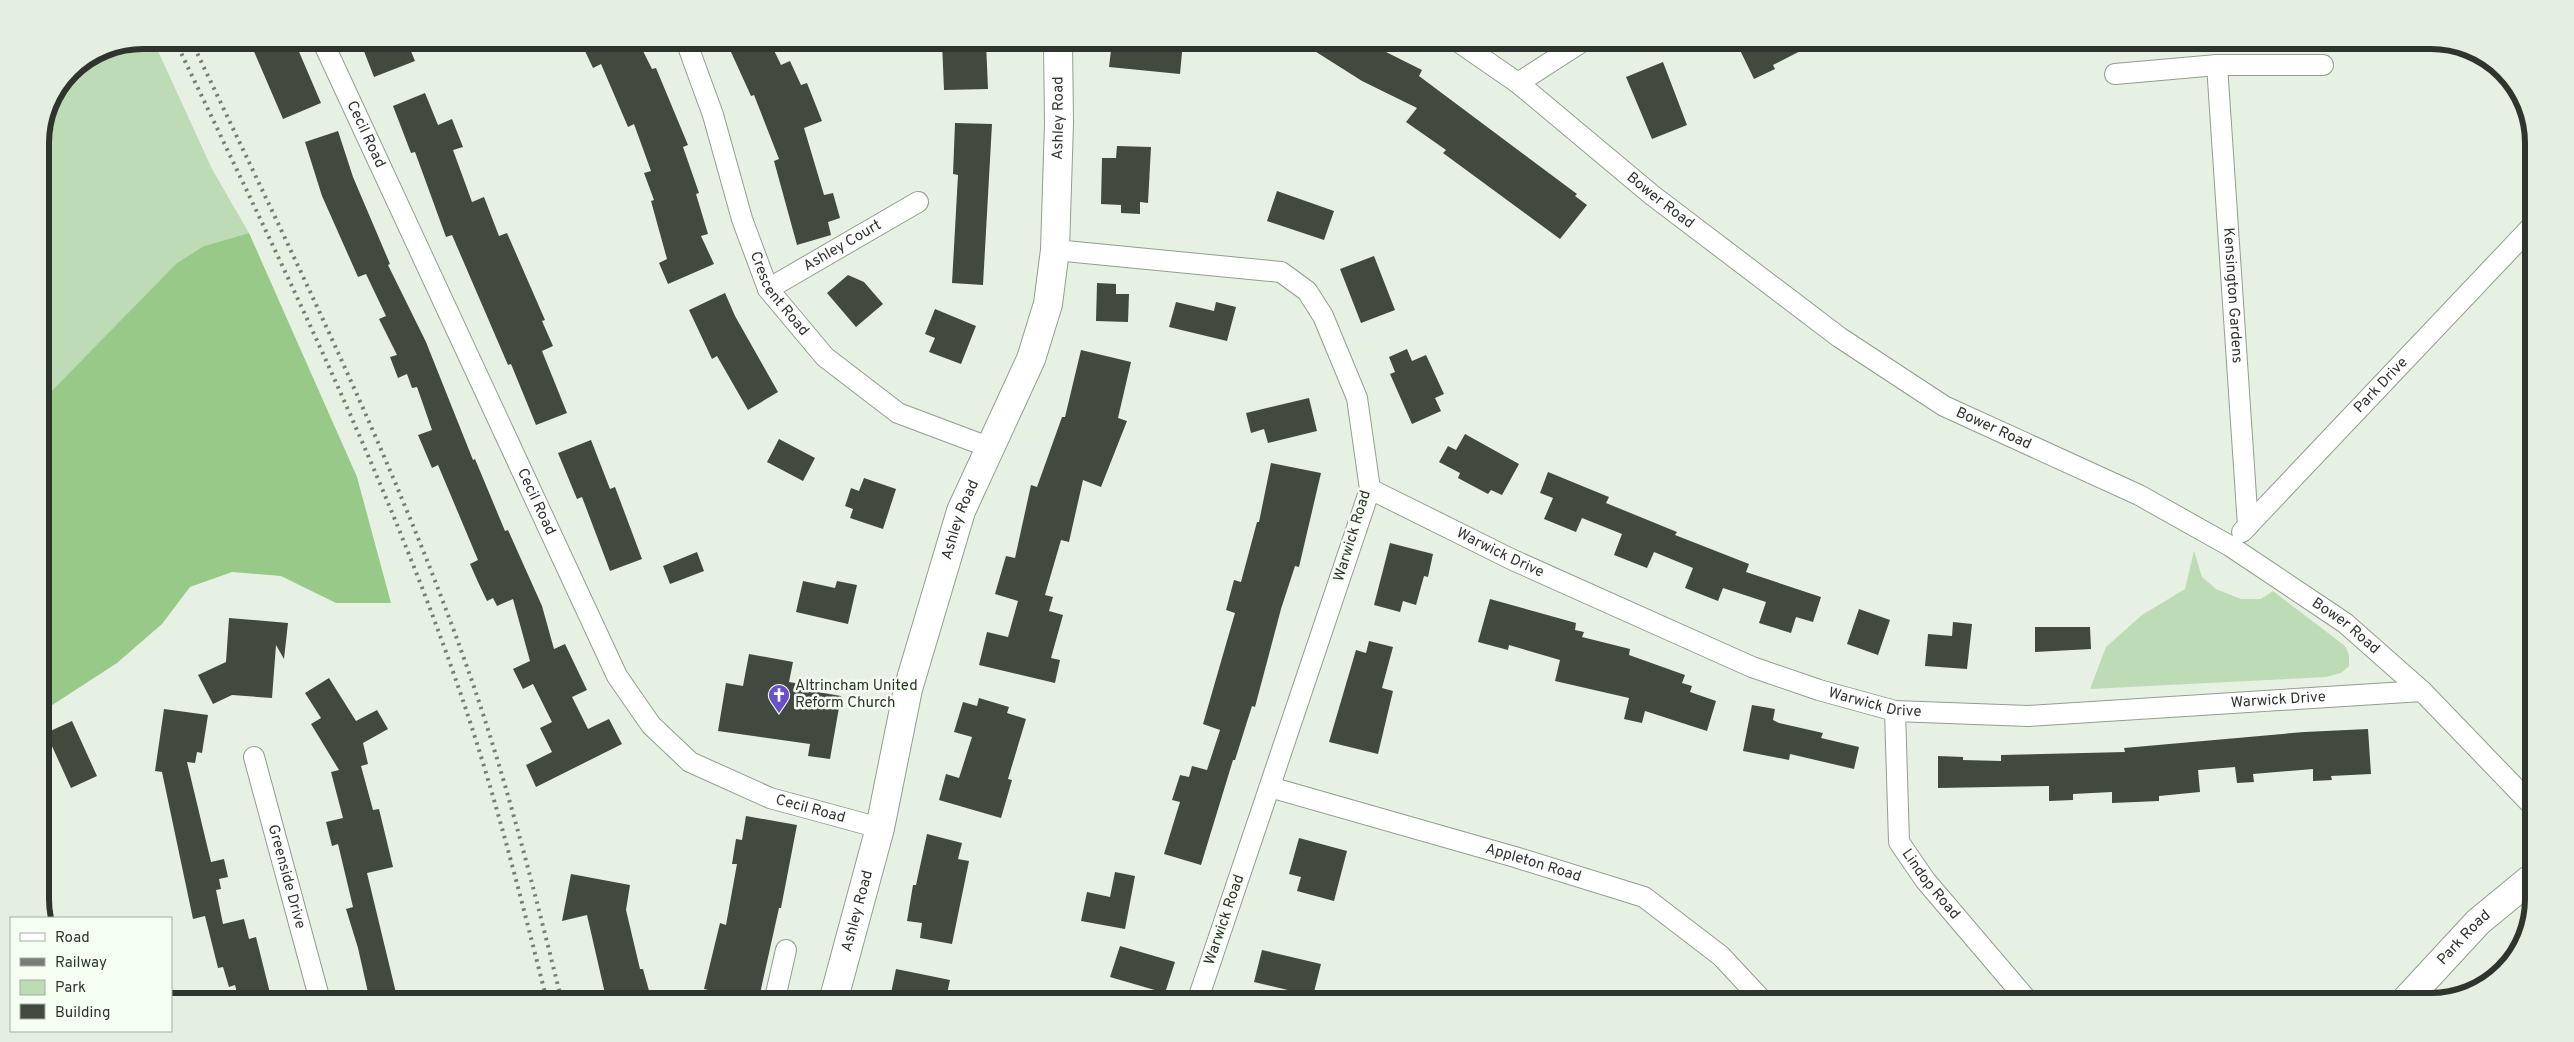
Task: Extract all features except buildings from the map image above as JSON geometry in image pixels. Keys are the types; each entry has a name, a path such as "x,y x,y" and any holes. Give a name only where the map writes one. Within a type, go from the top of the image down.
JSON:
{"main road":[{"name":"Ashley Road","path":"835,993 880,828 908,689 961,511 1031,359 1048,304 1055,250 1059,123 1058,49"},
{"name":"Park Road","path":"2413,993 2478,922 2525,883"}],"street":[{"name":"Cecil Road","path":"326,49 616,676 651,725 690,762 770,798 880,828"},
{"name":"Crescent Road","path":"689,49 713,115 742,219 768,289 825,356 898,412 991,448"},
{"name":"Bower Road","path":"1469,49 1518,83 1652,195 1855,348 1944,406 2139,495 2230,546 2344,623 2422,690 2525,798"},
{"path":"1518,83 1572,49"},
{"path":"2115,74 2218,65 2324,65"},
{"name":"Kensington Gardens","path":"2218,65 2248,526"},
{"name":"Ashley Court","path":"768,289 918,202"},
{"name":"Park Drive","path":"2230,546 2525,233"},
{"name":"Warwick Road","path":"1055,250 1281,272 1306,291 1323,316 1357,398 1370,489 1200,993"},
{"name":"Warwick Drive","path":"1370,489 1513,560 1752,667 1819,690 1895,711 2028,716 2422,690"},
{"name":"Lindop Road","path":"1895,711 1900,842 1925,880 2021,993"},
{"name":"Greenside Drive","path":"254,757 318,993"},
{"name":"Appleton Road","path":"1270,787 1515,857 1644,897 1721,956 1755,993"},
{"path":"776,993 786,950"}],"green space":[{"path":"157,49 212,169 249,233 204,246 49,394 50,131 58,101 76,76 101,58 131,50"},
{"path":"249,233 357,477 391,603 336,603 281,576 232,572 190,587 162,624 117,663 49,707 49,394 176,264 204,246"},
{"path":"2194,551 2202,577 2216,589 2241,599 2261,599 2273,591 2345,646 2349,655 2349,666 2341,673 2326,677 2090,689 2106,647 2142,615 2185,589"}],"railway":[{"path":"179,49 326,360 362,441 429,606 484,765 545,993"},
{"path":"195,49 341,358 411,520 443,601 498,761 531,879 560,993"}],"place":[{"name":"Altrincham United Reform Church","path":"779,714"}]}
